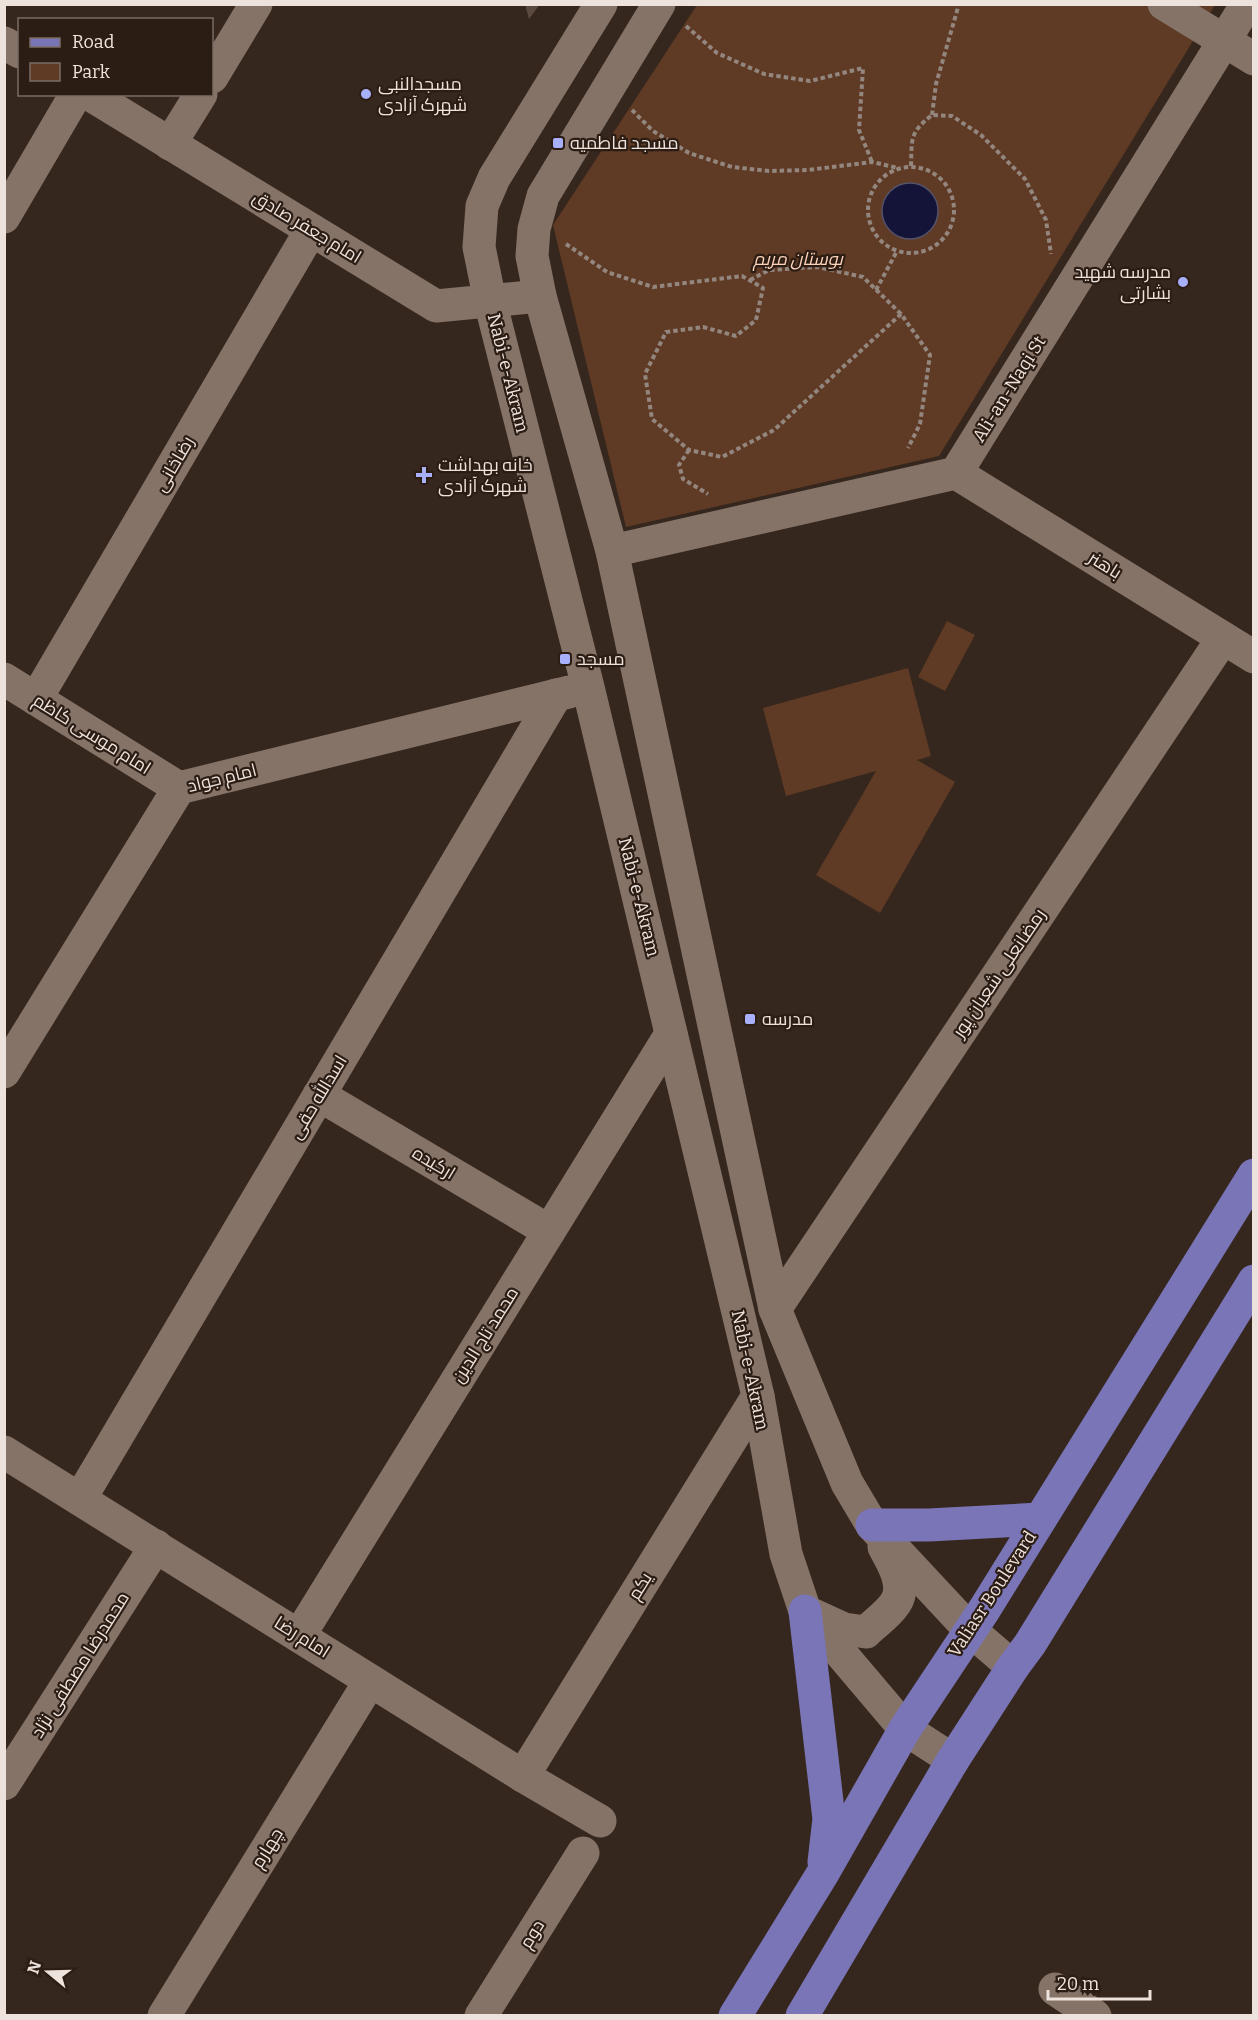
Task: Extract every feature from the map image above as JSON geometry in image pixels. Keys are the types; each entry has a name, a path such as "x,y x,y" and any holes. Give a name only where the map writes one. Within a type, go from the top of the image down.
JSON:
{"main road":[{"name":"Valiasr Boulevard","path":"735,2016 823,1873 905,1729 1040,1519 1254,1175"},
{"path":"802,2016 953,1760 1036,1634 1254,1281"},
{"path":"872,1525 929,1525 1040,1519"},
{"path":"805,1611 829,1819 823,1873"}],"street":[{"path":"213,75 256,4"},
{"name":"Nabi-e-Akram","path":"602,4 494,178 482,206 479,247 490,301 588,687 758,1396 786,1554 805,1611 905,1729 953,1760"},
{"path":"1164,4 1254,59"},
{"name":"Ali-an-Naqi St","path":"956,473 1247,4"},
{"name":"Nabi-e-Akram","path":"671,14 543,196 534,229 532,256 540,297 612,551 775,1309 847,1483 872,1525 970,1630 1013,1667"},
{"path":"4,43 18,51"},
{"path":"4,217 75,96"},
{"name":"امام جعفر صادق","path":"92,96 436,306 540,297"},
{"path":"171,144 200,96"},
{"name":"رضاخانی","path":"36,699 311,230"},
{"path":"612,551 956,473"},
{"name":"باهنر","path":"956,473 1254,657"},
{"name":"رمضانعلی شعبان پور","path":"775,1309 1223,638"},
{"name":"امام موسی کاظم","path":"4,679 179,788"},
{"name":"امام جواد","path":"4,1072 179,788 588,687"},
{"name":"اسدالله حقی","path":"80,1499 556,695"},
{"name":"محمد تاج الدین","path":"299,1636 671,1034"},
{"name":"ارکیده","path":"319,1095 549,1231"},
{"name":"یکم","path":"523,1776 758,1396"},
{"name":"امام رضا","path":"4,1452 523,1776 600,1821"},
{"path":"805,1611 844,1629 866,1632 896,1604 900,1587 893,1563 872,1525"},
{"name":"محمدرضا مصطفی نژاد","path":"4,1784 156,1546"},
{"name":"چهارم","path":"164,2016 370,1681"},
{"name":"دوم","path":"482,2016 583,1853"},
{"path":"1055,1989 1095,2016"}],"path":[{"path":"932,115 936,84 959,4"},
{"path":"671,14 717,53 764,74 810,81 863,68 860,130 872,162"},
{"path":"623,117 630,107 653,131 689,153 732,167 769,171 808,170 872,162 898,168"},
{"path":"911,166 912,140 917,127 932,115 952,116 981,135 1025,179 1046,220 1052,251 1048,260"},
{"path":"911,166 926,169 939,176 948,187 954,202 954,216 949,231 940,242 927,250 912,253 897,251 885,245 869,223 867,210 876,184 886,174 898,168 911,166"},
{"path":"562,241 607,272 653,287 742,276 763,288 756,320 736,336 703,327 666,332 645,374 652,419 689,450 722,456 774,430 901,314"},
{"path":"876,290 897,251"},
{"path":"750,280 769,270 818,267 863,277 901,314 930,355 920,424 904,455"},
{"path":"689,450 679,465 683,479 709,495"}],"green space":[{"name":"بوستان مریم","path":"697,5 1215,5 939,456 626,527 553,225"},
{"path":"947,621 975,635 945,691 918,677"},
{"path":"908,668 931,756 917,760 955,782 880,913 816,875 876,771 786,796 763,708"}],"shaded area":[{"path":"910,183 921,185 930,191 936,200 938,211 936,222 930,231 921,237 910,239 899,237 890,231 884,222 882,211 884,200 890,191 899,185"}],"building":[{"path":"525,4 540,4 529,19"}],"place":[{"name":"مسجدالنبی شهرک آزادی","path":"366,94"},
{"name":"مسجد فاطمیه","path":"558,143"},
{"name":"مدرسه شهید بشارتی","path":"1183,282"},
{"name":"خانه بهداشت شهرک آزادی","path":"424,475"},
{"name":"مسجد","path":"565,659"},
{"name":"مدرسه","path":"750,1019"}]}
